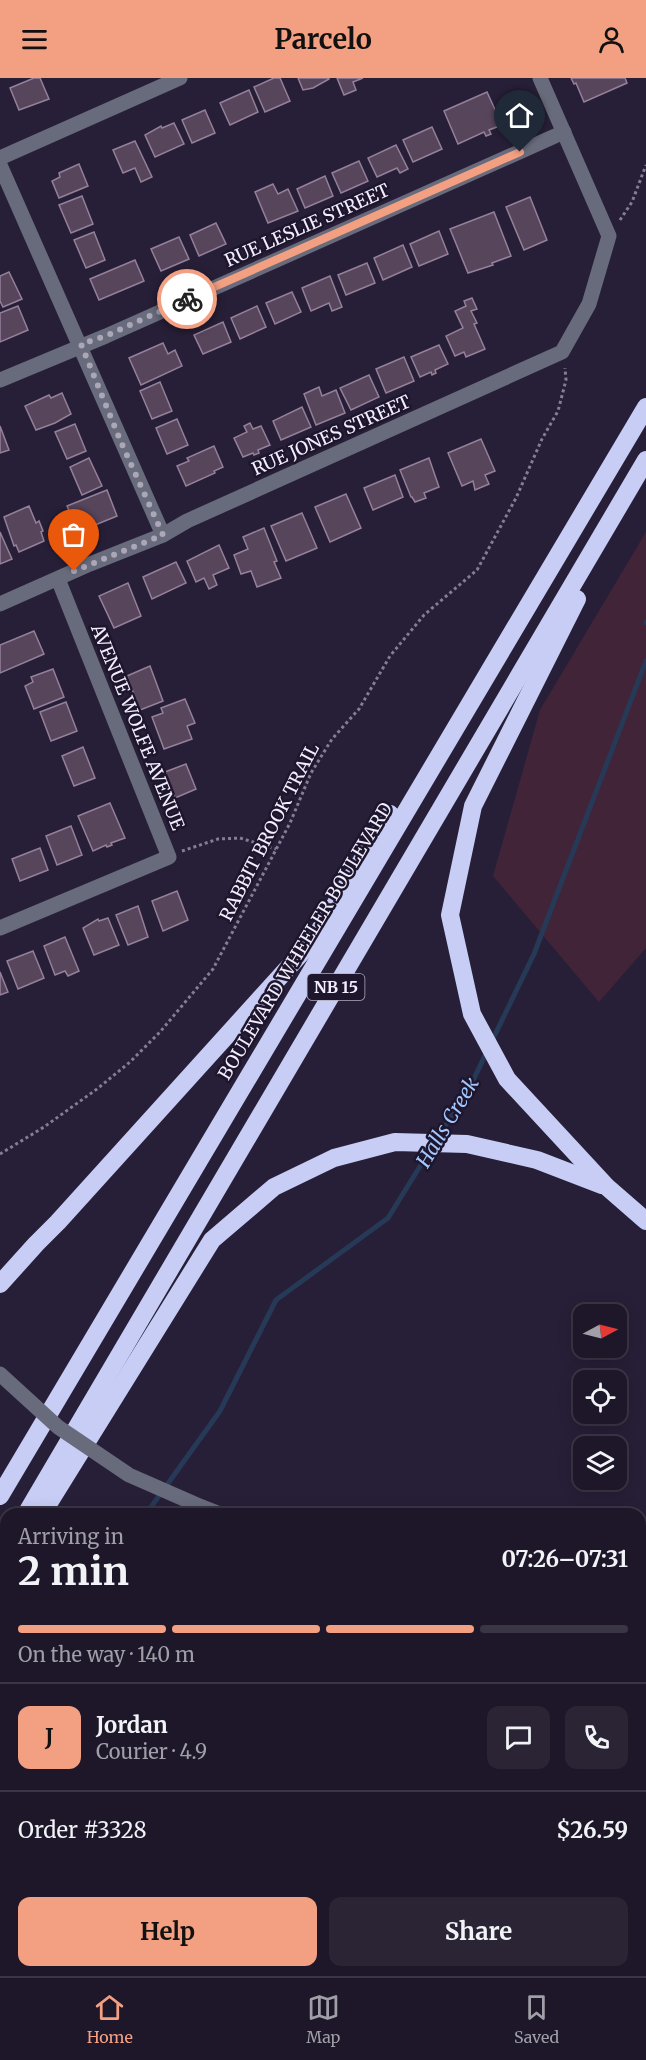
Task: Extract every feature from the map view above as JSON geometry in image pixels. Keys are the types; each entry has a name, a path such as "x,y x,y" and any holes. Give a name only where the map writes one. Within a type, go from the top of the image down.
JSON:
{"highway":[{"name":"BOULEVARD WHEELER BOULEVARD","path":"0,1496 646,407"},
{"path":"646,460 473,806 450,915 472,1014 507,1079 607,1187 646,1221"},
{"name":"NB 15","path":"30,1508 646,460"},
{"path":"0,1284 315,938 552,546 597,490"},
{"path":"46,1508 212,1240 274,1187 334,1158 395,1142 467,1144 537,1160 607,1187"},
{"path":"0,1269 36,1244"}],"street":[{"path":"0,158 180,78"},
{"path":"540,78 609,236 589,304 562,352"},
{"name":"RUE LESLIE STREET","path":"0,380 81,344 106,336 564,132"},
{"path":"0,165 81,344 121,442 163,535"},
{"name":"RUE JONES STREET","path":"0,604 163,535 187,521 562,352"},
{"name":"AVENUE WOLFE AVENUE","path":"58,579 169,857"},
{"path":"0,928 169,857"},
{"path":"0,1374 58,1427 129,1475 205,1508"}],"path":[{"path":"609,236 632,202 646,165"},
{"name":"RABBIT BROOK TRAIL","path":"0,1154 44,1127 130,1062 160,1032 213,969 301,800 311,773 332,739 359,709 390,656 424,615 477,570 516,498 542,439 558,411 566,380 562,352"},
{"path":"169,857 198,844 218,839 240,838 276,849"}],"shaded area":[{"path":"646,532 646,948 599,1002 493,876 540,710"}],"building":[{"path":"34,78 40,78 49,99 19,110 10,88"},
{"path":"274,78 280,78 290,101 265,112 254,87"},
{"path":"298,78 329,79 313,88 303,90"},
{"path":"337,78 363,78 353,82 356,90 344,95"},
{"path":"571,78 625,78 627,83 584,102 576,83 574,84"},
{"path":"249,90 258,112 230,125 220,103"},
{"path":"487,92 502,125 489,130 491,134 486,136 484,132 458,144 444,111"},
{"path":"205,110 215,133 192,143 182,120"},
{"path":"174,123 184,144 155,157 145,135 161,126 162,128"},
{"path":"432,127 442,149 413,162 403,140"},
{"path":"135,141 152,177 141,182 135,168 123,173 113,150"},
{"path":"396,145 408,169 400,173 397,168 377,177 368,158"},
{"path":"359,161 368,181 341,193 332,173"},
{"path":"79,164 88,186 59,198 52,181 60,177 59,173"},
{"path":"325,176 333,196 305,208 297,189"},
{"path":"273,184 278,194 288,189 298,211 268,223 255,192"},
{"path":"82,196 93,224 71,233 59,205"},
{"path":"530,197 547,240 524,250 506,207"},
{"path":"494,212 511,256 468,273 450,229"},
{"path":"216,223 226,244 199,256 190,235"},
{"path":"439,231 448,254 419,266 410,244"},
{"path":"94,232 105,260 86,268 74,240"},
{"path":"179,237 189,259 161,271 151,249"},
{"path":"403,245 412,267 383,280 374,258"},
{"path":"135,260 144,281 99,300 90,279"},
{"path":"367,263 375,283 346,295 338,275"},
{"path":"9,272 22,299 3,307 0,301 0,276"},
{"path":"330,276 342,307 332,311 329,303 311,311 302,288"},
{"path":"292,292 301,312 275,324 266,303"},
{"path":"472,298 477,309 471,311 477,323 474,324 485,349 466,357 464,352 455,356 446,336 463,328 455,311 466,306 464,301"},
{"path":"18,306 28,330 0,342 0,313"},
{"path":"257,306 266,327 240,339 231,318"},
{"path":"223,322 231,342 203,354 194,335"},
{"path":"163,343 168,354 175,350 182,366 141,385 129,358"},
{"path":"439,345 448,364 435,370 436,373 432,375 431,372 420,377 411,357"},
{"path":"404,357 414,381 386,393 376,369"},
{"path":"369,375 379,397 351,410 340,388"},
{"path":"160,382 172,411 152,419 140,391"},
{"path":"319,387 322,396 336,390 345,413 316,425 304,394"},
{"path":"62,393 71,414 36,430 25,406 49,395 51,398"},
{"path":"302,407 311,427 281,440 273,421"},
{"path":"177,419 188,445 167,454 156,428"},
{"path":"250,423 253,429 261,426 270,445 258,450 259,453 243,457 234,438 247,432 244,426"},
{"path":"75,424 86,451 67,459 55,432"},
{"path":"0,426 9,450 0,453"},
{"path":"481,439 495,471 485,475 489,484 475,490 473,481 462,486 448,453"},
{"path":"214,446 223,467 186,486 177,466 189,461 187,458"},
{"path":"89,458 102,486 82,495 70,467"},
{"path":"429,458 439,487 424,493 426,498 415,502 400,470"},
{"path":"395,475 403,497 373,510 364,488"},
{"path":"107,490 117,516 78,532 67,506"},
{"path":"346,494 361,528 330,542 315,507"},
{"path":"29,506 36,523 39,521 44,541 19,552 16,545 14,546 4,517"},
{"path":"302,513 317,548 286,561 271,526"},
{"path":"264,528 281,578 257,587 251,571 241,574 234,555 248,549 243,537"},
{"path":"0,532 12,559 0,564"},
{"path":"219,545 229,568 213,575 217,585 209,589 204,578 196,582 187,561"},
{"path":"176,562 186,583 152,599 143,577"},
{"path":"128,583 141,616 114,628 99,596"},
{"path":"34,631 44,654 0,673 0,645"},
{"path":"150,666 163,701 140,710 127,676"},
{"path":"53,669 64,697 34,709 25,686 33,682 31,677"},
{"path":"185,699 195,723 187,726 192,739 164,749 152,717 163,713 161,708"},
{"path":"66,702 77,731 51,741 40,712"},
{"path":"83,747 95,778 74,786 62,756"},
{"path":"186,764 196,789 175,798 165,772"},
{"path":"110,803 125,838 93,851 78,816"},
{"path":"71,826 82,855 57,865 46,836"},
{"path":"40,848 48,870 20,881 12,859"},
{"path":"177,891 188,920 163,931 152,901"},
{"path":"138,906 148,937 128,945 116,915"},
{"path":"108,918 119,945 94,955 83,928 98,919 99,921"},
{"path":"65,937 79,971 68,976 65,971 55,975 44,946"},
{"path":"33,951 44,978 18,989 7,961"},
{"path":"0,972 8,992 0,995"}],"waterway":[{"name":"Halls Creek","path":"491,1043 534,954 646,661"},
{"name":"Halls Creek","path":"437,1139 471,1085 487,1051"},
{"name":"Halls Creek","path":"150,1508 220,1411 276,1300 388,1218 432,1147"}],"way so far":[{"path":"74,571 163,535 121,442 81,344 106,336 187,299"}],"route":[{"path":"187,299 520,152"}]}
